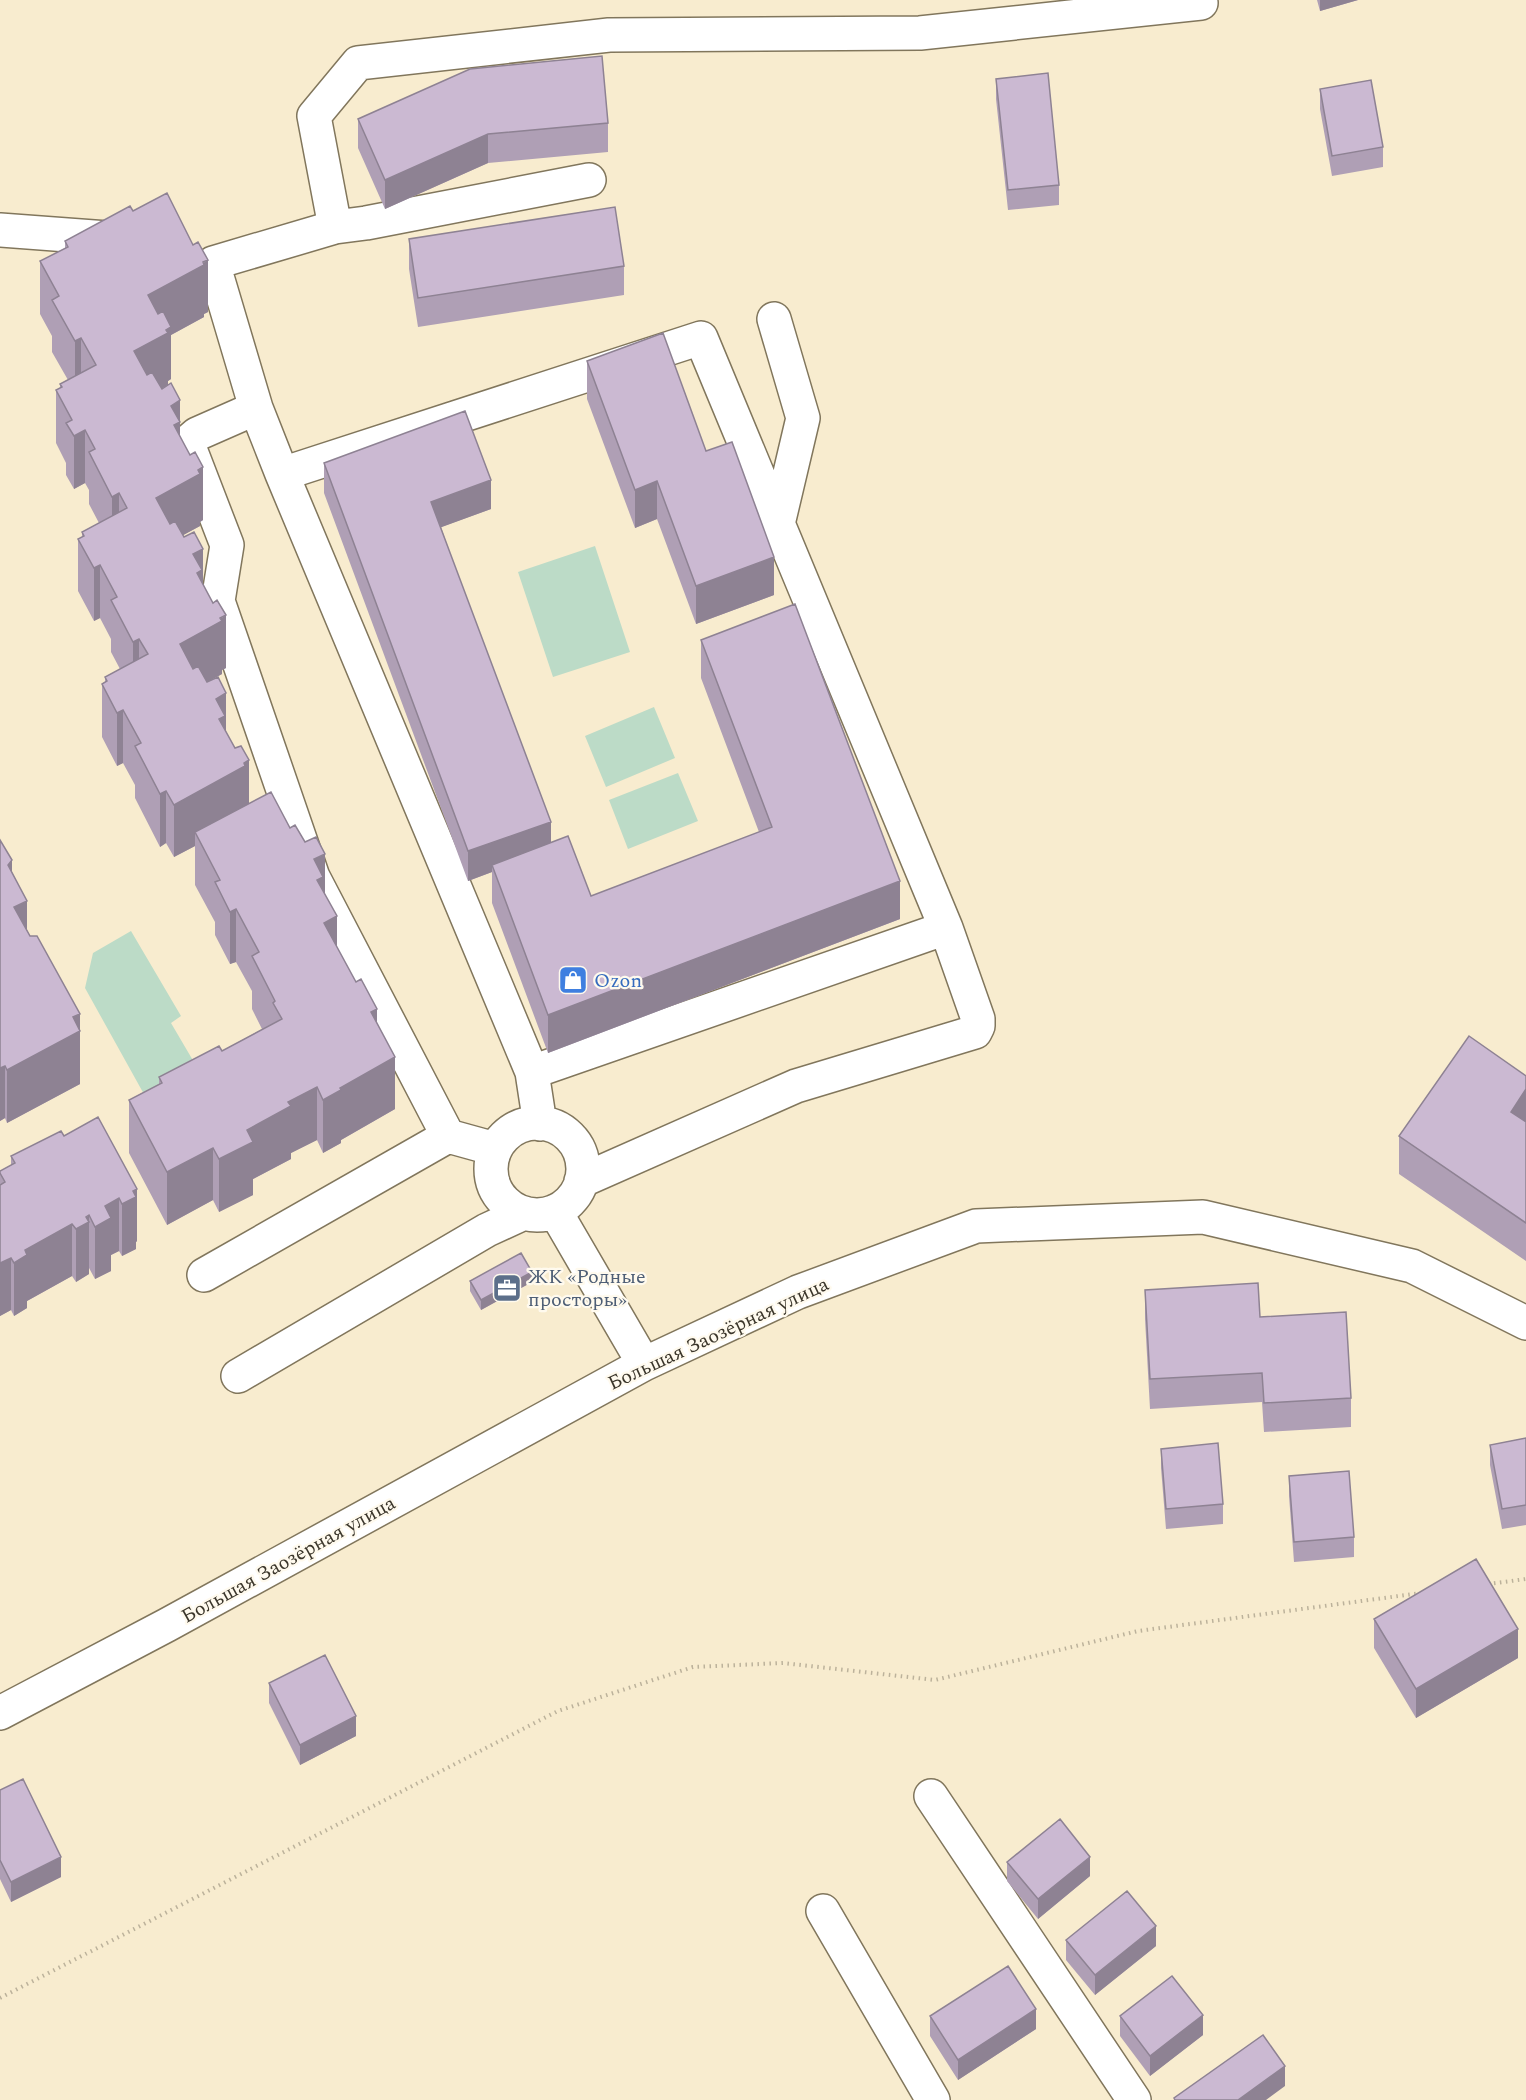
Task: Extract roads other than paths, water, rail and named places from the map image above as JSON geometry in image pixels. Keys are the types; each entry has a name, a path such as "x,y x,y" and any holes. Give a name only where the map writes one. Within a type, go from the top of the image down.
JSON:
{"street":[{"path":"335,227 314,116 358,63 609,35 920,33 1201,3"},
{"path":"540,1124 532,1072 282,474 201,254 589,180"},
{"path":"0,230 154,242"},
{"path":"774,319 803,418 778,524"},
{"path":"282,474 701,338 946,928 978,1019 978,1026 975,1032 796,1086 581,1181"},
{"path":"256,408 197,434 190,440 190,448 227,545 218,601 313,877 448,1136"},
{"path":"532,1072 946,928"},
{"path":"238,1376 487,1230 540,1212 568,1203 578,1191 581,1181 583,1162 579,1148 570,1136 558,1127 529,1123 504,1136 495,1149 491,1165 492,1180 499,1195 510,1206 540,1212 644,1364"},
{"path":"204,1275 448,1136 495,1149"},
{"name":"Большая Заозёрная улица","path":"0,1713 167,1625 644,1364 798,1292 976,1226 1203,1217 1412,1266 1526,1323"},
{"path":"931,1796 1134,2100"},
{"path":"823,1911 933,2100"}],"place":[{"name":"Ozon","path":"573,980"},
{"name":"ЖК «Родные просторы»","path":"507,1288"}]}
